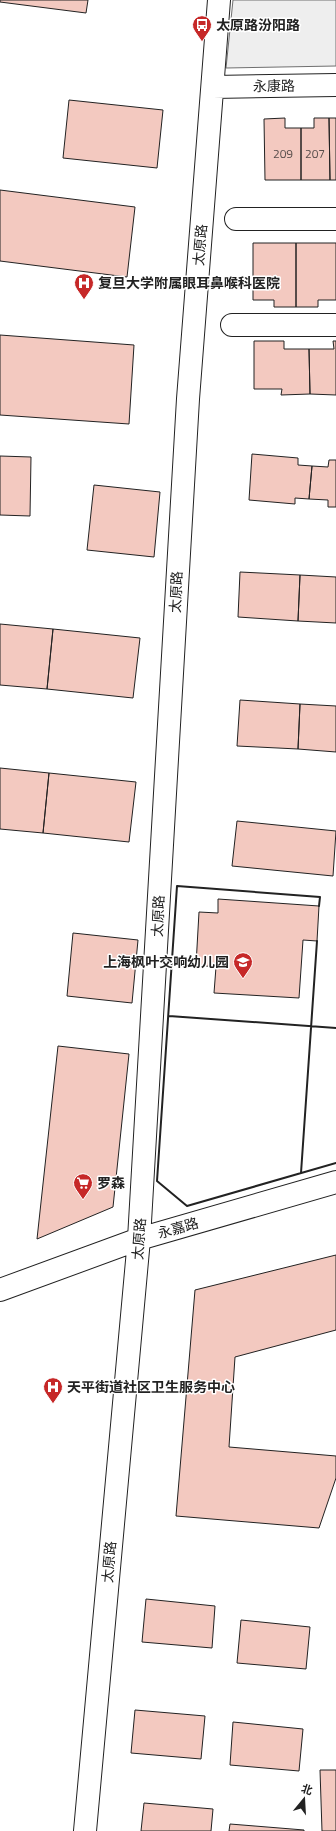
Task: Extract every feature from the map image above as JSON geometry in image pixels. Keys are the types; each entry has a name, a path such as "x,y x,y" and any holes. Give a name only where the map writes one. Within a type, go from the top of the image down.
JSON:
{"street":[{"name":"太原路","path":"85,1831 139,1239 188,399 219,0"},
{"name":"永康路","path":"213,86 336,85"},
{"path":"236,219 336,219"},
{"path":"232,325 336,325"},
{"name":"永嘉路","path":"0,1290 139,1239 336,1182"}],"shaded area":[{"path":"233,0 336,0 336,66 226,68"}],"building":[{"path":"0,0 88,0 86,13 0,2"},
{"path":"69,100 163,110 157,168 63,158"},
{"path":"285,118 285,128 301,128 301,180 265,180 264,119"},
{"path":"314,118 329,118 330,180 301,180 301,128 314,128"},
{"path":"329,118 336,118 336,180 330,180"},
{"path":"0,190 135,207 127,277 0,261"},
{"path":"253,243 296,243 296,307 274,307 274,300 253,300"},
{"path":"296,243 336,243 336,300 318,300 318,307 296,307"},
{"path":"0,335 134,345 129,424 0,415"},
{"path":"254,341 284,341 284,349 309,349 310,394 281,395 282,389 254,389"},
{"path":"333,341 336,341 336,395 310,394 309,349 334,349"},
{"path":"252,454 298,458 298,465 312,466 309,499 295,498 295,504 249,500"},
{"path":"0,456 31,457 30,516 0,515"},
{"path":"329,460 336,460 336,507 328,507 328,500 309,499 312,466 328,467"},
{"path":"94,485 160,492 154,557 87,550"},
{"path":"240,572 300,575 298,621 238,617"},
{"path":"300,575 336,577 336,623 298,621"},
{"path":"0,624 53,629 47,689 0,685"},
{"path":"53,629 140,638 133,698 47,689"},
{"path":"240,700 300,704 298,749 237,746"},
{"path":"300,704 336,706 336,752 298,749"},
{"path":"0,768 49,773 43,833 0,829"},
{"path":"49,773 136,782 129,842 43,833"},
{"path":"237,821 336,831 333,876 232,866"},
{"path":"218,899 319,906 317,941 303,940 299,998 214,993 216,967 196,965 199,912 218,913"},
{"path":"73,933 138,940 132,1003 67,996"},
{"path":"58,1046 129,1054 113,1207 37,1239"},
{"path":"336,1255 336,1330 235,1357 229,1447 336,1456 336,1478 319,1528 176,1516 195,1290"},
{"path":"146,1599 215,1606 212,1648 142,1642"},
{"path":"241,1620 310,1627 306,1669 237,1663"},
{"path":"135,1710 205,1716 201,1759 131,1753"},
{"path":"233,1722 303,1729 299,1771 230,1765"},
{"path":"320,1770 336,1770 336,1831 322,1831"},
{"path":"144,1803 213,1809 211,1831 141,1831"},
{"path":"230,1824 304,1830 304,1831 229,1831"}],"wall":[{"path":"319,906 320,897 177,886 157,1181 187,1206 336,1163"},
{"path":"301,1173 317,941"},
{"path":"169,1016 336,1028"}],"place":[{"name":"太原路汾阳路","path":"202,42"},
{"name":"复旦大学附属眼耳鼻喉科医院","path":"84,300"},
{"name":"上海枫叶交响幼儿园","path":"243,979"},
{"name":"罗森","path":"83,1200"},
{"name":"天平街道社区卫生服务中心","path":"53,1404"}]}
